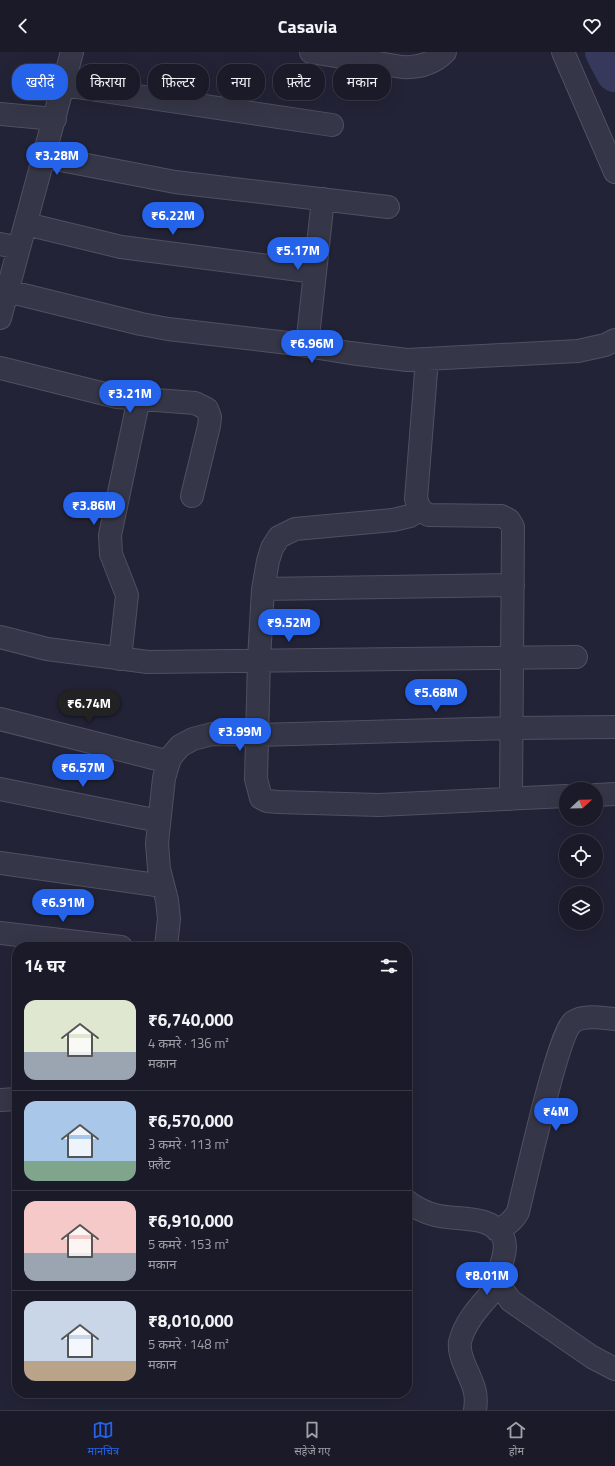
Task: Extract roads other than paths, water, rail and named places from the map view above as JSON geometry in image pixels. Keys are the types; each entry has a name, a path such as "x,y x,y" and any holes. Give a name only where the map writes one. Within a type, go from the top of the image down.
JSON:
{"street":[{"path":"68,68 72,52"},
{"path":"311,52 415,68 429,64 445,52"},
{"path":"563,52 615,172"},
{"path":"68,86 332,125"},
{"path":"0,318 7,291 10,246 26,224 60,100"},
{"path":"0,114 55,119"},
{"path":"45,157 176,182 388,207"},
{"path":"307,346 323,199"},
{"path":"26,224 121,246 315,272"},
{"path":"7,291 141,324 168,329 406,360 578,351 605,345 615,340"},
{"path":"427,359 416,499 420,509 428,515 501,516 509,520 513,527 511,799"},
{"path":"0,368 117,397 194,403 207,409 210,417 209,426 192,496"},
{"path":"120,658 127,595 111,554 110,535 139,398"},
{"path":"420,509 402,518 295,530 279,537 272,548 268,561 264,589 259,660 256,780 261,798 267,801 380,805 559,796"},
{"path":"264,589 513,585"},
{"path":"0,637 47,650 148,662 576,657"},
{"path":"0,719 169,762"},
{"path":"167,942 169,919 159,870 157,843 164,778 169,762 180,746 193,739 212,734 257,736 615,726"},
{"path":"0,789 159,821"},
{"path":"603,795 615,794"},
{"path":"0,863 163,886"},
{"path":"0,933 78,942"},
{"path":"497,1230 509,1224 518,1212 552,1076 567,1030 573,1023 581,1018 615,1018"},
{"path":"0,1100 12,1099"},
{"path":"412,1204 434,1215 479,1220 497,1230 503,1238 505,1247 499,1275 500,1283 504,1292 511,1301 592,1357 615,1369"},
{"path":"475,1410 476,1394 473,1381 461,1356 460,1342 468,1322 500,1283"}],"waterway":[{"path":"604,52 615,73"}]}
